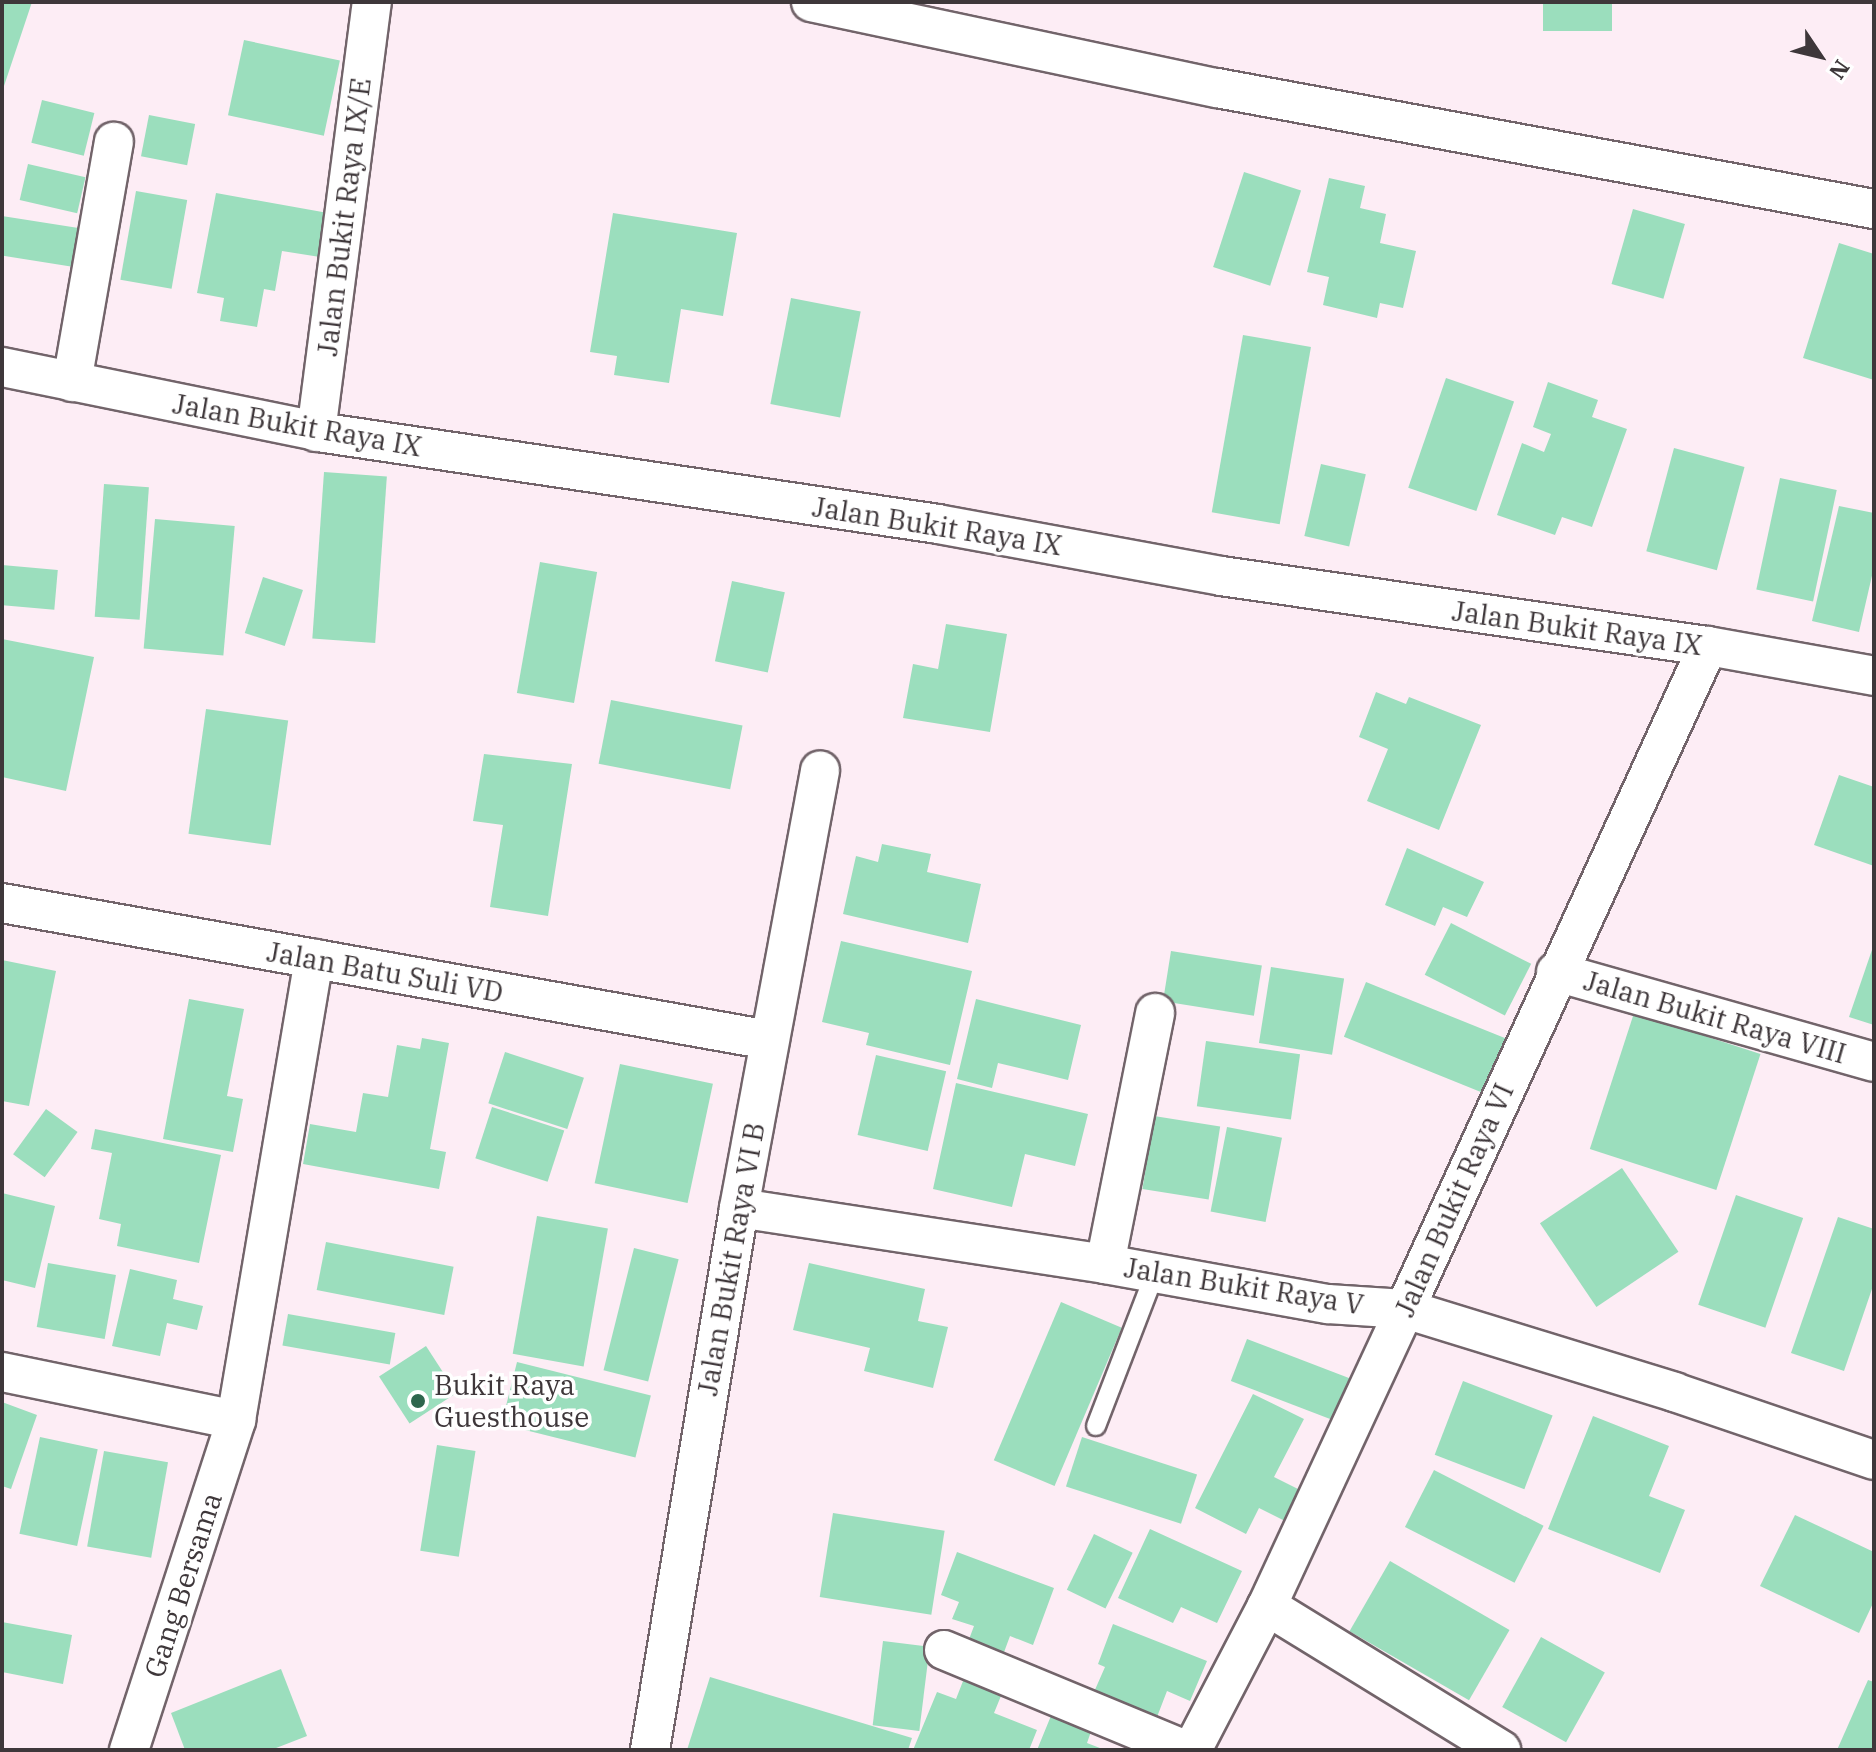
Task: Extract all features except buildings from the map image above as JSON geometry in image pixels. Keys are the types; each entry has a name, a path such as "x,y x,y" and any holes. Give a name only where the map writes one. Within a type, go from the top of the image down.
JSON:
{"street":[{"name":"Jalan Bukit Raya IX/E","path":"316,432 372,2"},
{"path":"811,2 1217,88 1874,209"},
{"path":"72,382 114,142"},
{"name":"Jalan Bukit Raya IX","path":"2,367 316,432 938,524 1221,576 1708,646 1874,676"},
{"name":"Jalan Bukit Raya VI","path":"1189,1750 1267,1606 1708,646"},
{"name":"Jalan Bukit Raya VI B","path":"650,1750 739,1208 820,770"},
{"name":"Jalan Batu Suli VD","path":"2,903 769,1040"},
{"name":"Gang Bersama","path":"129,1750 236,1420 314,959"},
{"name":"Jalan Bukit Raya VIII","path":"1556,972 1874,1062"},
{"path":"1105,1264 1155,1013"},
{"name":"Jalan Bukit Raya V","path":"739,1208 1105,1264 1328,1304 1405,1309 1674,1392 1874,1460"},
{"path":"2,1372 236,1420"},
{"path":"1267,1606 1501,1750"},
{"path":"944,1650 1189,1750"}],"lane":[{"path":"1096,1426 1155,1273"}],"place":[{"name":"Bukit Raya Guesthouse","path":"418,1401"}]}
